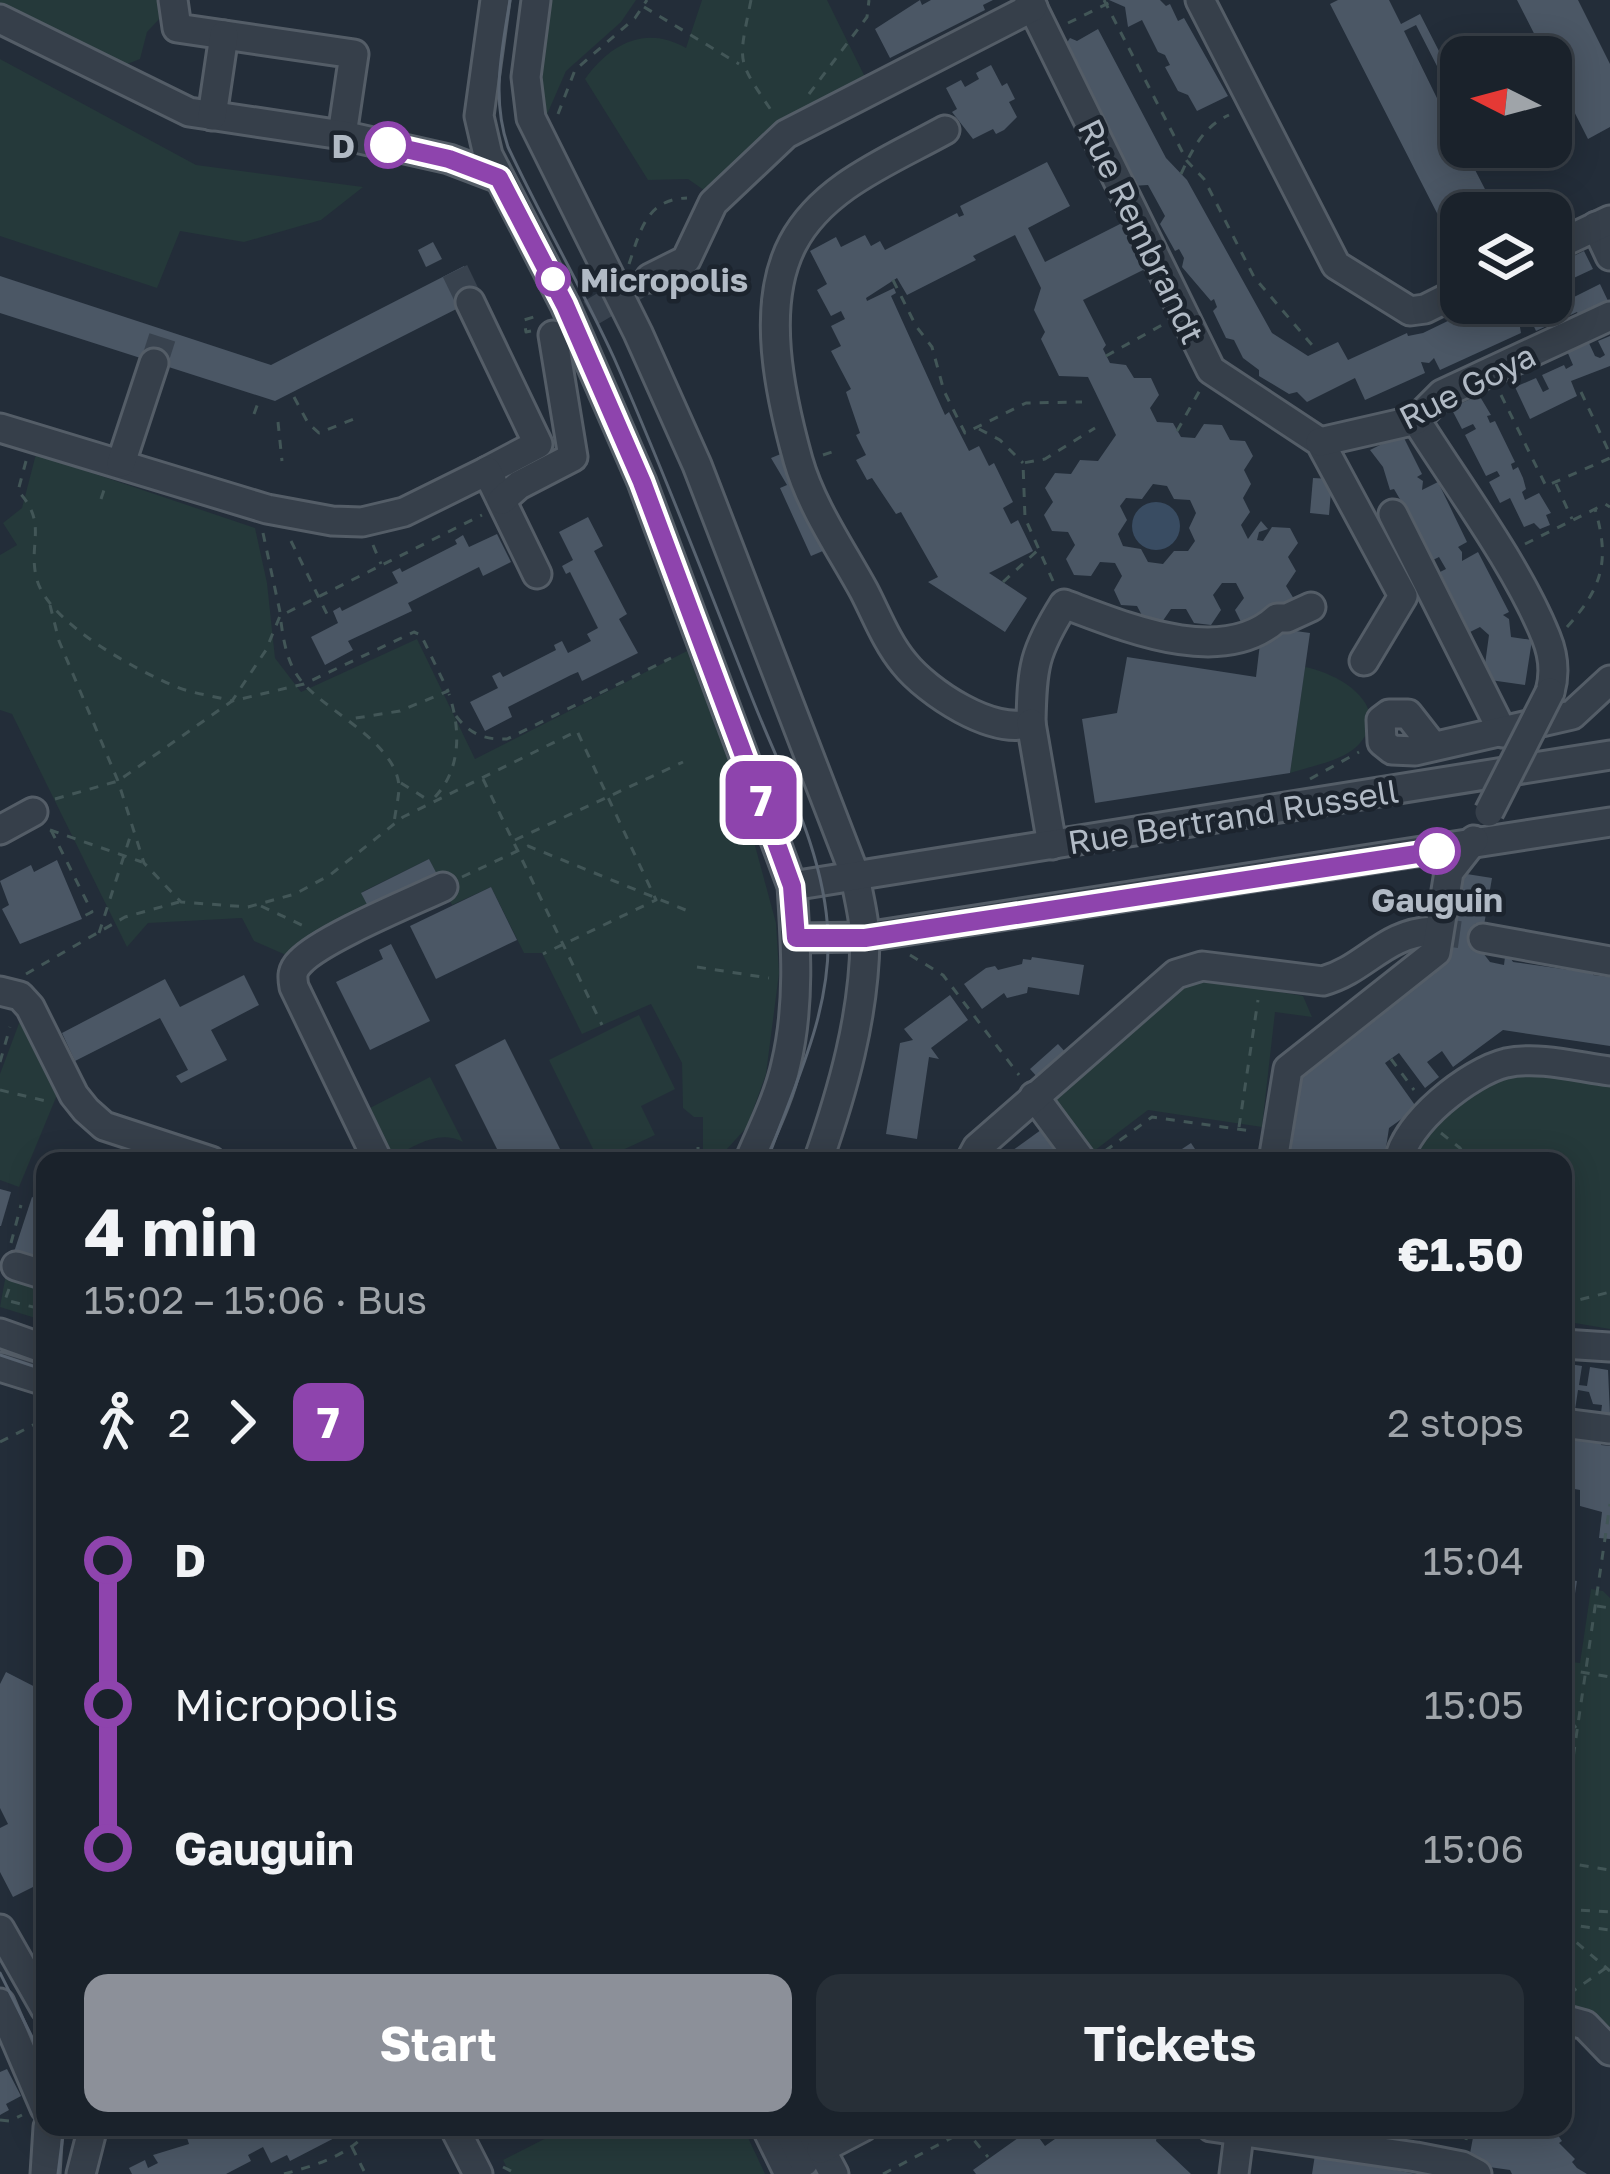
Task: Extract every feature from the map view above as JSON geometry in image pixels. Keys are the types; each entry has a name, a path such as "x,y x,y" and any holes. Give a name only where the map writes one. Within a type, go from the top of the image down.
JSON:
{"street":[{"path":"173,0 177,28 354,55 342,135"},
{"path":"495,0 481,89 482,136 565,305 642,482 792,886 794,1027 785,1069 753,1152"},
{"path":"536,0 526,77 531,118 697,465 855,875 865,938 853,1044 821,1152"},
{"path":"1199,0 1336,265 1410,311 1440,302"},
{"path":"638,277 686,260 712,203 786,134 1031,4"},
{"name":"Rue Rembrandt","path":"1031,4 1211,370 1320,442 1403,596 1364,661"},
{"path":"0,19 189,112 342,135 449,159 499,178"},
{"path":"212,116 224,35"},
{"path":"945,130 850,183 813,212 791,246 778,283 776,331 785,406 810,491 901,660 927,688 968,712 1017,728 1031,723"},
{"path":"449,159 482,136"},
{"path":"1572,238 1603,223 1610,256"},
{"path":"0,428 115,470 268,508 362,522 404,512 538,444 470,302"},
{"name":"Rue Goya","path":"1320,442 1416,420 1442,394 1610,316"},
{"path":"502,500 519,484 573,457 553,335"},
{"path":"115,470 154,363"},
{"path":"1275,1148 1288,1069 1436,952 1449,872 1471,846 1554,676 1548,639 1502,555 1416,420"},
{"path":"487,471 537,574"},
{"path":"1393,514 1503,733"},
{"path":"1052,845 1031,723 1032,667 1064,604 1151,637 1236,641 1266,628 1276,618 1287,619 1312,607"},
{"path":"1433,746 1572,715 1610,680"},
{"name":"Rue Bertrand Russell","path":"792,886 1610,755"},
{"path":"0,830 41,820"},
{"name":"Rue Bertrand Russell","path":"796,938 865,938 1610,822"},
{"path":"374,1152 294,987 292,974 298,963 325,945 443,887"},
{"path":"974,1152 1176,974 1202,966 1323,981 1337,977 1395,938 1433,932"},
{"path":"1483,938 1610,962"},
{"path":"10,994 30,1007 74,1095 104,1126 183,1152"},
{"path":"1402,1152 1419,1108 1504,1063 1532,1061 1610,1071"},
{"path":"1034,1096 1075,1152"},
{"path":"8,1256 36,1270"},
{"path":"0,1333 36,1346"},
{"path":"1572,1345 1610,1347"},
{"path":"0,1367 36,1378"},
{"path":"1572,1424 1610,1429"},
{"path":"0,1929 36,1992"},
{"path":"0,2003 36,2083"},
{"path":"1572,2021 1585,2025 1610,2051"},
{"path":"45,2174 47,2136"},
{"path":"81,2174 91,2136"},
{"path":"462,2136 491,2170"},
{"path":"780,2136 812,2157 848,2136"},
{"path":"1234,2174 1238,2136"},
{"path":"1285,2136 1398,2153 1462,2166 1478,2174"}],"path":[{"path":"741,66 751,0"},
{"path":"809,94 867,17 869,0"},
{"path":"1082,16 1115,0"},
{"path":"1105,2 1187,161 1204,179 1254,277 1312,346"},
{"path":"554,127 575,70 635,19 645,3 741,66 786,134"},
{"path":"1181,174 1209,127 1253,104"},
{"path":"638,277 638,231 656,206 672,199 712,203"},
{"path":"1236,266 1246,260"},
{"path":"893,280 932,347 944,391 965,433 1026,403 1082,402"},
{"path":"1106,356 1182,314"},
{"path":"1178,431 1211,370"},
{"path":"1489,372 1546,486 1610,456 1581,392"},
{"path":"294,397 319,433 361,416"},
{"path":"254,414 258,403"},
{"path":"278,422 282,461"},
{"path":"1023,463 1045,459 1095,428"},
{"path":"977,429 1000,440 1023,463 1025,518 1064,604"},
{"path":"42,440 38,453 30,448 18,491 31,505 37,530 37,579 59,617 178,688 232,701 304,684 414,632 421,634 455,716 454,768 448,784 431,802"},
{"path":"101,499 115,470"},
{"path":"1556,482 1572,520"},
{"path":"41,820 56,799 118,781 232,701 266,650 280,616 492,510 502,500"},
{"path":"1502,555 1605,504 1610,507"},
{"path":"1548,639 1583,609 1600,580 1604,538 1595,509"},
{"path":"262,529 285,651 304,684 350,718 385,757 399,782 431,802"},
{"path":"37,530 48,532"},
{"path":"291,541 327,614"},
{"path":"1003,582 1038,550"},
{"path":"50,605 58,640 118,781 144,863 181,902"},
{"path":"455,716 484,738 508,739 671,658"},
{"path":"350,718 400,711 448,691"},
{"path":"260,906 329,875 431,802 578,731 656,900"},
{"path":"513,841 683,762"},
{"path":"482,777 602,1025"},
{"path":"394,825 399,782"},
{"path":"41,820 144,863"},
{"path":"41,820 92,912 84,916"},
{"path":"99,935 132,830"},
{"path":"443,887 528,846 692,914"},
{"path":"542,954 656,900"},
{"path":"55,957 125,917 181,902 260,906 292,918 325,945"},
{"path":"900,949 944,975 1034,1096"},
{"path":"697,967 783,980"},
{"path":"1239,1129 1262,975"},
{"path":"0,1062 10,994"},
{"path":"1391,1058 1419,1108 1460,1152"},
{"path":"0,1090 47,1103 74,1095"},
{"path":"1104,1152 1152,1118 1239,1129 1275,1148"},
{"path":"698,1147 698,1152"},
{"path":"21,1204 8,1256 5,1300 36,1308"},
{"path":"1572,1302 1610,1292"},
{"path":"0,1442 36,1424"},
{"path":"1572,1769 1610,1504"},
{"path":"1595,1606 1610,1608"},
{"path":"1572,1671 1610,1677"},
{"path":"1572,1723 1578,1731"},
{"path":"1572,1865 1610,1870"},
{"path":"1572,1910 1610,1912"},
{"path":"1572,1928 1610,1930"},
{"path":"1572,1936 1609,1968 1572,1993"},
{"path":"0,2120 10,2121"},
{"path":"284,2174 318,2164 365,2136"},
{"path":"883,2174 951,2136"},
{"path":"970,2136 988,2157"},
{"path":"352,2146 364,2171"},
{"path":"491,2170 517,2174"}],"green space":[{"path":"0,0 163,0 160,18 147,32 140,59 117,68 0,7"},
{"path":"546,0 636,0 621,22 566,71 545,119 537,86"},
{"path":"702,0 827,0 867,81 711,195 688,179 648,180 585,79 606,56 630,41 657,38 686,48"},
{"path":"0,59 196,165 363,187 321,220 244,242 180,231 157,288 0,236"},
{"path":"36,454 255,528 275,658 301,692 417,639 475,759 687,651 741,794 776,923 779,973 766,1074 747,1127 724,1152 703,1152 703,1117 694,1117 683,1108 682,1063 651,1004 582,1034 542,953 524,953 491,887 452,905 429,859 362,892 371,912 286,955 254,941 242,918 148,923 127,947 12,714 0,710 0,555 17,545 3,523 22,508"},
{"path":"1305,667 1345,683 1366,703 1370,716 1360,743 1346,754 1290,773"},
{"path":"1200,978 1303,996 1312,1017 1275,1012 1262,1127 1148,1110 1089,1152 1054,1105 1058,1096 1187,980"},
{"path":"639,1015 675,1089 641,1106 655,1135 618,1152 595,1152 549,1060"},
{"path":"21,1018 57,1095 19,1187 0,1180 0,1074"},
{"path":"1504,1050 1610,1065 1610,1329 1572,1323 1572,1152 1391,1152 1394,1133"},
{"path":"430,1077 463,1142 436,1138 403,1152 390,1152 368,1109"},
{"path":"6,1274 36,1284 36,1318 0,1307"},
{"path":"1591,1589 1603,1591 1610,1598 1610,2039 1572,2013 1572,1662 1580,1663"},
{"path":"550,2136 747,2136 765,2174 510,2174 503,2160"}],"water":[{"path":"1156,502 1173,509 1180,526 1173,543 1156,550 1139,543 1132,526 1139,509"}],"building":[{"path":"920,0 922,5 931,0 993,0 983,5 985,10 890,58 875,29"},
{"path":"1109,0 1170,4 1178,21 1184,18 1228,96 1197,111 1188,95 1178,91 1165,67 1170,65 1165,55 1158,52 1142,20 1128,27 1125,7"},
{"path":"1389,0 1401,24 1420,14 1440,53 1440,72 1416,25 1404,31 1440,104 1440,168 1474,168 1486,192 1440,192 1439,217 1330,4"},
{"path":"1517,0 1578,0 1610,64 1610,127 1588,139 1572,107 1572,36 1535,36"},
{"path":"1098,29 1166,158 1187,180 1272,333 1308,356 1338,342 1348,360 1407,333 1423,333 1442,324 1520,324 1521,333 1440,370 1434,358 1421,362 1425,373 1365,400 1355,378 1307,402 1297,392 1289,394 1259,376 1234,340 1226,338 1213,311 1217,307 1214,299 1182,267 1184,258 1160,224 1165,216 1148,185 1131,186 1118,161 1123,157 1119,149 1113,149 1091,94 1086,96 1072,70 1076,61 1066,44 1070,38 1077,41"},
{"path":"991,65 1015,99 1009,102 1017,117 996,134 993,129 973,139 952,112 957,109 946,88 961,80 965,87"},
{"path":"1047,162 1070,206 1028,228 1045,262 1122,223 1145,269 1083,300 1106,345 1103,349 1110,363 1126,365 1134,378 1151,378 1159,395 1150,408 1157,422 1173,423 1181,437 1195,438 1204,424 1222,425 1230,440 1245,441 1253,456 1244,470 1251,484 1243,498 1250,512 1241,525 1248,539 1261,521 1268,529 1259,532 1257,540 1263,541 1272,527 1290,528 1298,543 1288,557 1296,571 1286,586 1294,599 1285,614 1243,626 1235,610 1244,598 1236,583 1222,583 1213,595 1221,610 1211,625 1194,623 1186,609 1171,609 1162,622 1145,621 1137,606 1121,605 1114,590 1122,576 1115,563 1100,562 1091,576 1074,575 1066,559 1075,545 1068,532 1052,531 1044,515 1053,502 1045,488 1055,473 1071,474 1080,460 1098,461 1116,435 1088,377 1059,376 1041,339 1045,332 1034,310 1041,288 1015,235 907,295 897,278 866,298 894,288 896,293 891,296 945,415 949,412 969,451 979,446 989,466 994,463 1013,502 1003,508 1011,524 1018,520 1033,551 989,573 1027,598 1005,632 928,582 938,577 901,512 896,514 856,460 866,455 846,392 851,389 831,351 841,346 831,326 845,319 841,311 831,316 817,290 827,284 810,251 836,237 841,247 865,235 871,246 880,241 885,250 957,213 964,215 960,206","holes":["1153,484 1167,486 1174,499 1190,500 1196,513 1189,528 1195,541 1188,551 1174,551 1163,564 1148,562 1141,549 1123,546 1118,534 1127,520 1120,506 1126,498 1142,499"]},
{"path":"433,242 442,259 426,267 418,250"},
{"path":"1584,251 1593,269 1572,279 1572,257"},
{"path":"464,266 480,297 275,401 0,313 0,276 271,365"},
{"path":"1600,284 1609,303 1579,317 1577,312 1572,314 1572,298"},
{"path":"1610,336 1610,366 1571,381 1577,396 1530,419 1515,387 1536,378 1543,392 1549,389 1542,375 1573,365 1567,351 1588,341 1600,358 1605,355 1598,341"},
{"path":"1479,395 1515,462 1513,470 1518,467 1523,478 1525,500 1539,493 1551,513 1546,515 1550,525 1524,527 1510,498 1500,503 1489,482 1500,476 1497,471 1486,476 1465,435 1476,429 1473,424 1462,429 1451,408"},
{"path":"1402,434 1422,474 1417,477 1423,481 1422,490 1438,482 1467,542 1458,547 1462,561 1478,552 1509,612 1503,615 1509,619 1511,637 1532,640 1525,685 1483,679 1489,635 1480,627 1470,632 1440,572 1446,569 1439,557 1429,562 1401,501 1390,490 1383,467 1370,450"},
{"path":"788,451 830,548 811,556 780,488 787,485 771,458"},
{"path":"1313,478 1332,479 1329,515 1310,513"},
{"path":"588,517 603,546 594,551 627,614 619,619 638,653 582,681 578,672 508,707 512,717 485,731 470,702 498,688 492,676 500,672 503,677 556,650 554,645 562,641 568,653 591,641 587,634 598,628 570,572 566,574 562,566 573,560 559,532"},
{"path":"497,534 511,562 483,576 479,567 408,603 412,611 348,641 353,650 325,665 311,637 338,623 333,611 398,583 392,572 400,568 402,572 457,544 455,540 463,535 469,547"},
{"path":"1281,629 1310,633 1290,773 1095,803 1082,719 1117,713 1127,657 1256,677 1261,635"},
{"path":"429,859 439,878 371,912 361,893"},
{"path":"57,860 82,919 20,944 2,909 9,905 0,881 31,865 34,872"},
{"path":"1454,872 1492,878 1480,949 1490,962 1504,965 1505,957 1510,957 1513,962 1593,970 1593,975 1610,977 1610,1046 1503,1030 1453,1067 1442,1051 1427,1062 1439,1077 1425,1088 1399,1053 1385,1063 1417,1108 1389,1128 1385,1152 1289,1152 1291,1107 1296,1107 1301,1072 1309,1071 1437,971"},
{"path":"491,887 517,940 436,979 410,926"},
{"path":"391,944 430,1021 370,1050 336,982 383,959 379,950"},
{"path":"1032,957 1084,965 1079,995 1028,987 1027,993 1007,998 1004,993 982,1009 964,984 986,968 998,970"},
{"path":"244,975 259,1005 211,1030 227,1060 181,1083 176,1076 188,1070 160,1018 75,1061 62,1033 165,979 180,1007"},
{"path":"950,995 968,1020 931,1048 939,1059 929,1057 917,1139 886,1134 900,1043 913,1040 904,1029"},
{"path":"505,1039 562,1152 498,1152 455,1065"},
{"path":"1058,1044 1067,1054 1039,1079 1030,1069"},
{"path":"1045,1127 1064,1152 1010,1152"},
{"path":"0,1189 11,1192 1,1226 0,1226"},
{"path":"32,1197 36,1199 36,1263 13,1255"},
{"path":"1572,1364 1582,1366 1579,1385 1587,1386 1590,1367 1608,1370 1610,1415 1601,1413 1602,1405 1593,1404 1589,1392 1578,1390 1575,1410"},
{"path":"1602,1438 1601,1445 1610,1446 1610,1539 1599,1538 1602,1512 1580,1506 1580,1490 1572,1489 1572,1440"},
{"path":"6,1672 36,1687 36,1886 13,1897 0,1872 0,1828 8,1824 0,1808 0,1684"},
{"path":"7,2069 21,2096 6,2104 9,2110 0,2115 0,2072"},
{"path":"191,2136 338,2136 290,2161 287,2155 271,2163 263,2147 248,2155 251,2161 226,2174 132,2174 129,2168 145,2160 148,2168 158,2163 153,2155 189,2144"},
{"path":"1021,2136 1038,2136 1045,2146 1059,2136 1157,2136 1156,2141 1191,2174 976,2174 973,2170"},
{"path":"1473,2136 1558,2136 1559,2143 1575,2159 1572,2162 1587,2174 1512,2174 1468,2164"},
{"path":"1316,2148 1340,2159 1416,2174 1312,2174"}],"tunnel":[{"path":"455,271 470,302"},
{"path":"555,334 650,278"},
{"path":"154,363 165,329"},
{"path":"1433,931 1483,938"}],"tram line":[{"path":"510,0 499,92 508,147 632,401 801,816 819,875 828,935 823,993 808,1050 770,1152"},
{"path":"0,1355 36,1367"},
{"path":"0,1973 36,2045"},
{"path":"58,2174 63,2136"}],"bus line":[{"name":"7","path":"388,145 449,159 499,178 551,275 642,482 779,850 792,886 796,938 865,938 1437,851"}],"place":[{"name":"D","path":"388,145"},
{"name":"Micropolis","path":"553,279"},
{"name":"Gauguin","path":"1437,851"}]}
